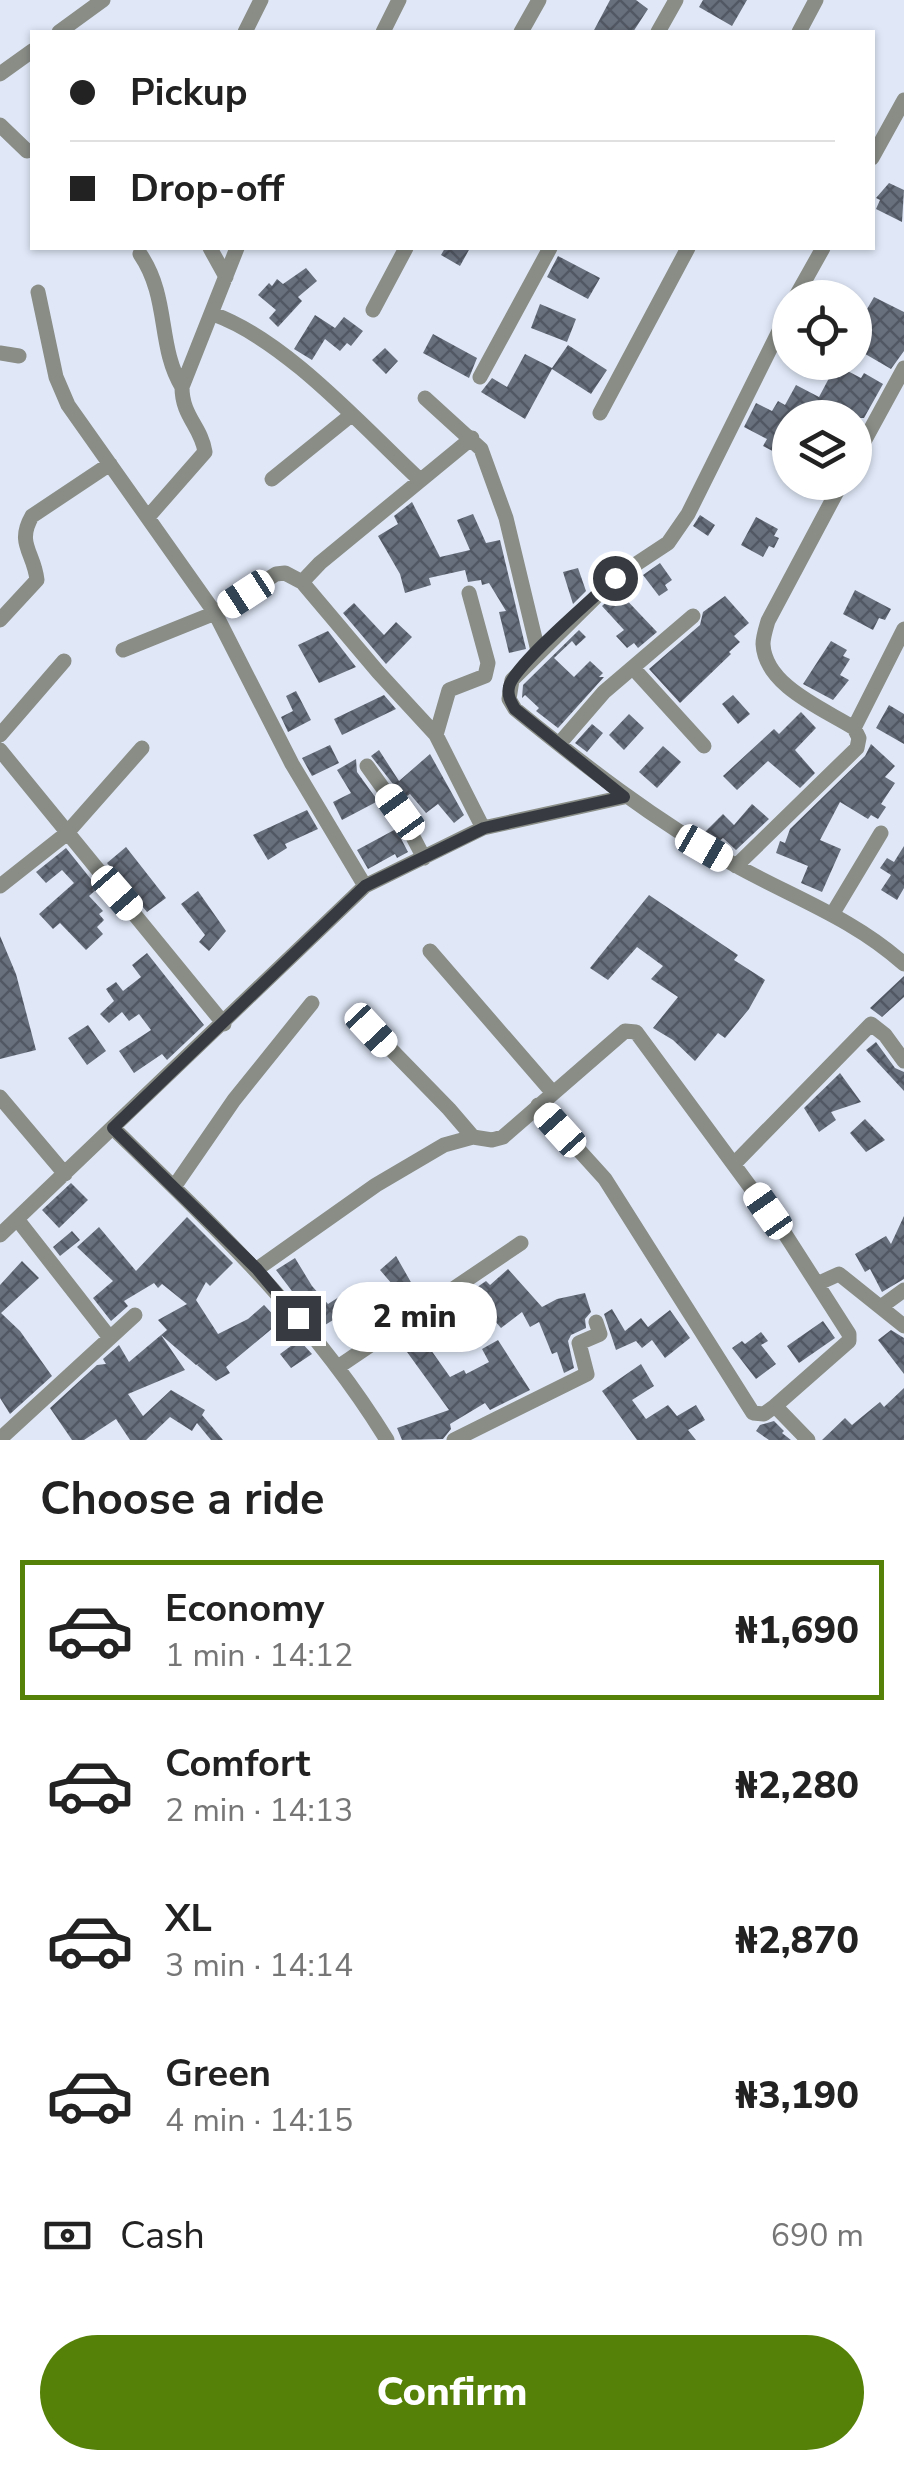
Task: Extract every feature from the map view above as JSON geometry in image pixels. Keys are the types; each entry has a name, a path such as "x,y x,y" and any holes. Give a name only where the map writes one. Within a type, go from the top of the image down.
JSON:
{"street":[{"path":"67,30 102,0"},
{"path":"247,30 261,0"},
{"path":"384,30 399,0"},
{"path":"522,30 539,0"},
{"path":"659,30 676,0"},
{"path":"800,30 816,0"},
{"path":"0,74 30,52"},
{"path":"875,153 904,100"},
{"path":"0,125 27,151"},
{"path":"211,250 226,277"},
{"path":"148,517 204,452 203,441 182,404 182,387 236,250"},
{"path":"373,310 405,250"},
{"path":"480,377 549,250"},
{"path":"600,413 687,250"},
{"path":"805,280 821,250"},
{"path":"140,254 151,270 162,303 172,371 182,387"},
{"path":"38,292 56,378 68,405 216,613 292,764 365,886"},
{"path":"213,314 231,320 280,354 420,480"},
{"path":"772,345 688,514 668,544 615,578 538,651 512,680 509,698 515,709 624,797 736,866 833,913 878,940 904,964"},
{"path":"0,353 19,356"},
{"path":"872,427 904,368"},
{"path":"426,398 481,448 506,518 538,651"},
{"path":"272,479 350,416"},
{"path":"302,582 472,438"},
{"path":"0,620 37,580 24,539 32,516 110,464"},
{"path":"736,866 856,748 854,728 780,681 767,662 762,642 768,621 832,500"},
{"path":"124,650 216,613 276,574 285,573 302,582 436,734 484,828"},
{"path":"436,734 449,690 485,676 488,663 469,593"},
{"path":"558,744 604,692 694,616"},
{"path":"854,728 904,629"},
{"path":"0,735 64,661"},
{"path":"633,668 704,746"},
{"path":"0,886 66,834 142,748"},
{"path":"0,750 224,1024"},
{"path":"366,766 400,812 424,858"},
{"path":"0,1235 365,886 484,828 624,797"},
{"path":"833,913 881,832"},
{"path":"430,950 553,1092"},
{"path":"174,1188 234,1100 312,1003"},
{"path":"734,1164 870,1024 885,1035 904,1061"},
{"path":"371,1030 449,1108 472,1138"},
{"path":"257,1269 376,1186 444,1145 472,1138 503,1137 553,1092 625,1031 630,1030 636,1032 734,1164 817,1284 849,1334 849,1341 776,1406 764,1414 753,1413 604,1180 538,1106"},
{"path":"0,1097 64,1174"},
{"path":"113,1128 257,1269 338,1368 384,1439"},
{"path":"17,1219 110,1338"},
{"path":"338,1368 520,1243"},
{"path":"817,1284 838,1274 904,1326"},
{"path":"882,1306 904,1290"},
{"path":"0,1439 135,1315"},
{"path":"454,1440 587,1374 579,1343 600,1334 596,1322"},
{"path":"776,1406 808,1440"}],"building":[{"path":"610,0 636,0 648,9 634,30 594,30"},
{"path":"703,0 747,0 732,26 699,7"},
{"path":"889,183 904,190 902,222 876,209 880,200 876,198"},
{"path":"444,250 469,250 460,266 441,255"},
{"path":"558,256 600,278 588,299 547,277"},
{"path":"306,268 317,281 298,297 302,301 278,327 269,318 276,310 258,295 269,283 272,286 277,279 283,284"},
{"path":"874,297 904,312 904,351 891,369 872,358"},
{"path":"540,304 576,319 567,342 531,328"},
{"path":"315,315 335,328 344,317 363,331 351,346 347,343 340,351 325,339 312,360 294,349"},
{"path":"433,334 477,358 469,378 423,353"},
{"path":"568,345 607,370 591,394 552,369 525,419 481,392 492,378 507,387 525,354 552,368"},
{"path":"385,348 398,361 386,374 372,360"},
{"path":"872,378 883,384 872,404 872,400 788,400 796,385 819,397 828,380"},
{"path":"756,403 772,411 772,451 763,446 767,439 744,427"},
{"path":"412,502 440,557 470,550 457,520 473,514 486,543 500,540 526,649 509,653 499,612 506,611 489,583 468,582 465,570 429,578 431,585 405,593 400,574 378,536 398,524 394,516"},
{"path":"700,515 715,525 708,536 693,526"},
{"path":"756,517 778,529 774,548 769,546 763,557 741,545"},
{"path":"660,563 672,580 665,585 668,590 659,596 643,575"},
{"path":"578,568 586,591 573,604 563,572"},
{"path":"855,590 891,609 885,620 879,618 873,630 843,614"},
{"path":"618,591 657,632 638,648 634,643 627,648 616,636 624,630 602,606"},
{"path":"725,596 749,623 734,636 740,642 731,654 680,703 649,669 700,625 703,612"},
{"path":"354,603 384,635 396,622 412,637 386,664 343,613"},
{"path":"579,630 586,637 576,646 572,641 554,658 574,677 590,661 603,673 599,677 604,677 558,728 536,711 539,708 525,695 522,698 523,685"},
{"path":"328,631 356,667 319,683 298,645"},
{"path":"831,641 847,650 843,656 850,659 840,675 849,680 833,700 803,684"},
{"path":"296,691 311,720 288,732 281,717 293,711 286,696"},
{"path":"384,695 396,709 342,735 334,719"},
{"path":"733,695 750,714 738,724 722,704"},
{"path":"889,705 904,714 904,744 876,728"},
{"path":"801,712 816,728 795,750 815,773 800,788 768,761 737,790 723,776 774,729 779,734"},
{"path":"629,714 644,728 624,750 609,735"},
{"path":"592,724 603,733 587,752 575,743"},
{"path":"871,744 895,766 885,777 895,783 881,804 886,807 878,819 871,815 868,819 840,802 820,840 841,849 822,892 801,883 808,866 776,853 790,829 865,756"},
{"path":"330,745 339,763 312,776 302,758"},
{"path":"663,746 681,762 657,788 639,772"},
{"path":"379,750 399,781 430,754 464,815 454,823 438,804 426,813 410,794 404,798 371,756"},
{"path":"356,759 357,772 378,801 342,820 333,802 351,793 337,770"},
{"path":"752,804 769,819 736,850 723,838 718,842 705,832 723,814 734,825"},
{"path":"307,810 318,829 285,844 287,848 268,860 253,835"},
{"path":"396,829 408,852 397,858 395,854 368,869 357,850"},
{"path":"904,846 904,888 897,900 881,890 891,875 880,868 887,858 894,862"},
{"path":"126,847 166,898 147,912 107,863"},
{"path":"66,848 98,888 89,896 103,911 99,914 104,920 97,927 103,934 86,950 60,923 53,929 39,914 74,883 62,870 46,883 36,872"},
{"path":"198,891 226,931 209,951 199,942 205,935 181,904"},
{"path":"649,895 738,955 734,960 765,980 749,1009 725,1038 718,1033 695,1061 653,1028 678,997 651,979 663,966 637,947 608,980 590,968"},
{"path":"0,936 16,974 36,1050 0,1059"},
{"path":"147,953 204,1025 167,1060 162,1054 134,1073 119,1051 151,1030 139,1014 129,1021 122,1012 109,1023 100,1014 114,1001 106,989 116,982 123,991 141,977 132,965"},
{"path":"904,976 904,997 882,1017 870,1008"},
{"path":"88,1025 106,1051 87,1065 68,1038"},
{"path":"876,1042 895,1068 904,1072 904,1091 866,1050"},
{"path":"840,1073 861,1102 831,1112 836,1120 819,1132 804,1108"},
{"path":"865,1119 885,1140 866,1152 850,1133"},
{"path":"71,1183 88,1200 59,1228 42,1210"},
{"path":"904,1216 904,1279 882,1292 870,1269 865,1272 855,1254 886,1236 891,1244"},
{"path":"187,1217 233,1263 210,1286 206,1282 196,1300 218,1334 248,1319 264,1305 280,1322 226,1367 230,1373 216,1381 197,1365 200,1363 196,1365 161,1335 167,1330 158,1320 187,1304 162,1284 158,1288 154,1283 124,1301 128,1306 111,1321 93,1298 113,1281 77,1247 99,1227 136,1271"},
{"path":"72,1231 80,1240 60,1256 53,1247"},
{"path":"396,1256 412,1284 403,1289 415,1300 405,1308 387,1287 392,1284 380,1270"},
{"path":"295,1258 328,1304 353,1288 380,1323 363,1336 343,1314 320,1328 276,1270"},
{"path":"22,1261 39,1278 1,1313 20,1331 52,1376 10,1414 0,1398 0,1285"},
{"path":"508,1269 542,1307 585,1293 591,1312 585,1319 586,1328 571,1335 568,1341 574,1368 564,1373 539,1322 530,1327 522,1312 501,1328 470,1292 486,1281 490,1285"},
{"path":"612,1309 625,1331 641,1318 648,1327 670,1310 690,1338 665,1358 652,1340 642,1348 636,1341 616,1350 604,1314"},
{"path":"823,1321 835,1338 799,1363 787,1346"},
{"path":"891,1330 904,1338 904,1374 878,1340"},
{"path":"761,1332 768,1341 761,1345 776,1364 756,1379 732,1348"},
{"path":"419,1333 450,1377 489,1362 482,1349 498,1340 530,1390 490,1410 485,1403 450,1424 451,1429 443,1439 402,1440 397,1428 449,1410 402,1345"},
{"path":"161,1335 185,1370 128,1394 143,1416 171,1390 205,1410 202,1415 223,1440 211,1440 197,1423 192,1431 170,1417 146,1440 130,1440 116,1419 84,1440 72,1440 50,1408 97,1365 106,1364 103,1359 119,1345 129,1362"},
{"path":"299,1340 312,1354 291,1368 280,1354"},
{"path":"641,1364 654,1386 632,1400 646,1419 668,1405 677,1416 696,1405 705,1420 688,1430 696,1440 637,1440 602,1391"},
{"path":"904,1388 904,1440 822,1440 845,1418 852,1425 880,1402 884,1407"},
{"path":"774,1421 791,1440 769,1440 756,1431 760,1425"}],"route":[{"path":"298,1318 257,1269 113,1128 365,886 484,828 624,797 515,709 508,689 538,651 615,578"}]}
